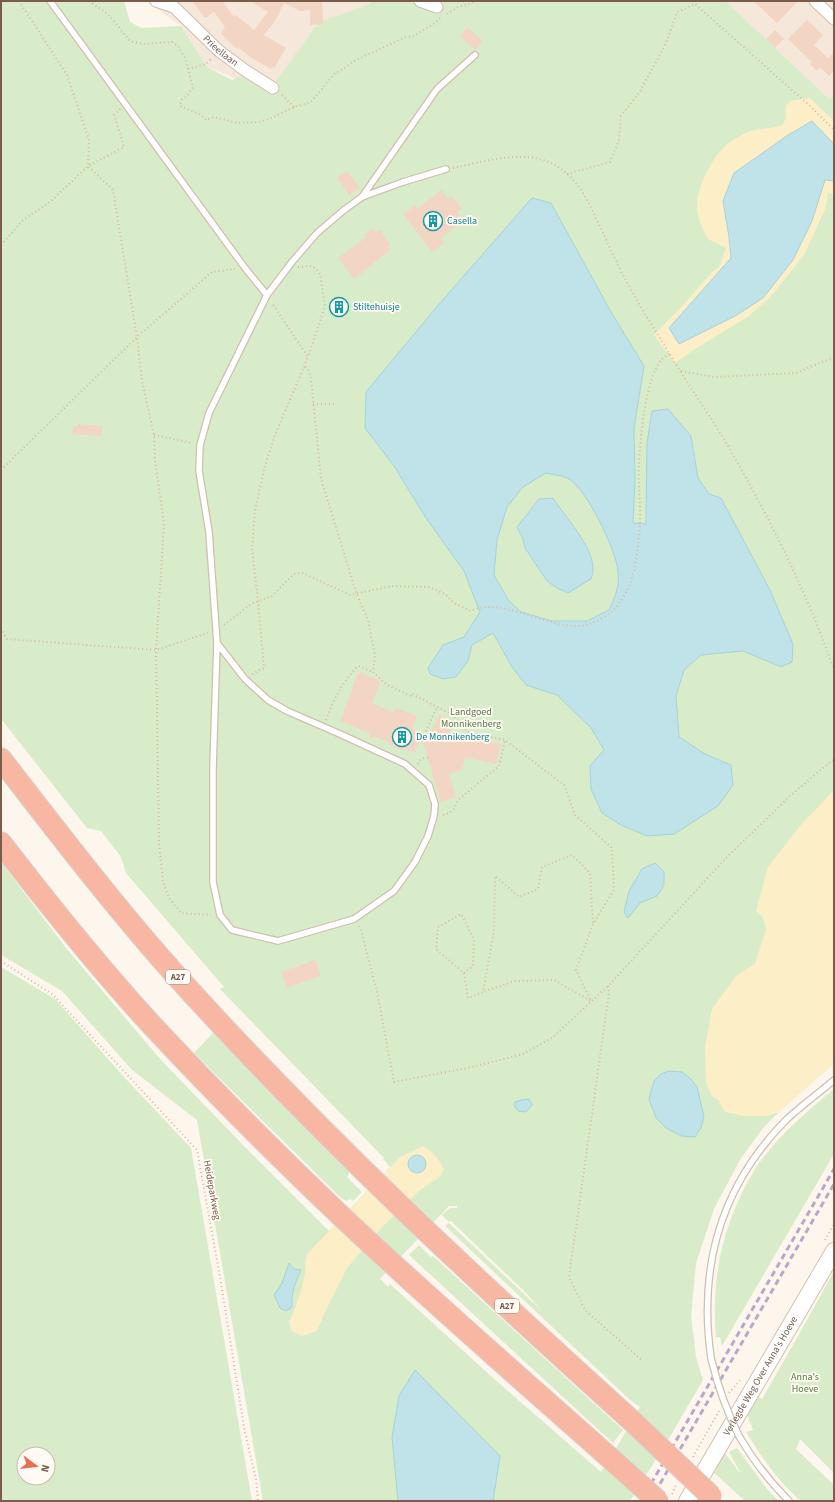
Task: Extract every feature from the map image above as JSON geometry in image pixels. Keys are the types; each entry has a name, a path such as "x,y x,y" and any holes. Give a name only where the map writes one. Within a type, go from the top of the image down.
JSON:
{"highway":[{"name":"A27","path":"1,759 99,885 181,981 269,1074 373,1180 714,1498"},
{"path":"1,843 64,924 148,1020 232,1108 340,1215 397,1268 610,1458 665,1498"}],"main road":[{"name":"Verlegde Weg Over Anna's Hoeve","path":"687,1501 834,1251"}],"street":[{"name":"Prieellaan","path":"156,1 176,4 219,51 246,71 273,88"},
{"path":"420,1 437,7"},
{"path":"815,1 834,19"}],"lane":[{"path":"50,1 245,268 267,295"},
{"path":"362,197 437,89 475,55"},
{"path":"217,643 245,679 268,700 287,711 405,764 430,785 435,804 434,816 428,836 415,862 394,891 354,918 278,941 232,930 220,915 213,882 213,768 217,643 209,532 199,471 200,445 209,413 267,295 292,262 317,233 362,197 403,182 446,169"},
{"path":"789,1501 775,1487 759,1467 739,1436 726,1408 711,1358 707,1320 707,1290 711,1262 718,1234 728,1207 744,1174 764,1145 788,1119 834,1080"}],"path":[{"path":"19,1 67,74 89,140 88,166 113,190 137,338 142,381 154,435 155,460 164,524 156,650 159,843 163,882 169,898 180,913 220,915"},
{"path":"89,1 108,14 130,41 144,44 172,42 178,46 185,58 193,87 187,96 181,100 180,106 201,115 206,120 214,117 238,123 258,122 269,119 294,107 311,102 334,73 381,48 406,37 414,36 435,23 444,14 474,1"},
{"path":"568,174 610,162 620,140 621,116 639,93 656,62 666,43 677,12 695,4 810,106 834,130"},
{"path":"188,69 206,64"},
{"path":"273,88 294,107"},
{"path":"1,245 23,220 50,202 88,166 124,147 114,115 125,103"},
{"path":"446,169 505,158 529,156 551,163 568,174 579,186 589,202 630,287 680,371 728,446 776,536 821,634 834,670"},
{"path":"245,679 264,668 252,549 255,510 265,466 275,435 305,367 325,306 320,274 315,268 310,266 297,268 292,262"},
{"path":"1,470 137,338 212,272 245,268"},
{"path":"267,295 308,357"},
{"path":"1,628 7,639 156,650 216,631 251,604 258,600 272,596 294,574 303,573 350,595 357,595 392,586 429,587 445,594 454,603 471,611 478,607 489,606 562,625 577,626 590,624 604,618 616,609 625,596 631,580 640,524 639,466 645,406 652,379 662,359 670,353"},
{"path":"680,371 715,377 796,373 834,357"},
{"path":"305,367 310,374 321,479 357,595 368,620 375,655 373,672"},
{"path":"313,404 336,404"},
{"path":"154,435 200,445"},
{"path":"323,727 340,688 358,666 373,672 387,685 411,696 412,694 451,714 468,732 505,740 564,785 575,815 612,848 614,890 593,924 576,970 591,1001"},
{"path":"424,735 437,707"},
{"path":"434,816 449,813 454,808 458,800 499,766 505,740"},
{"path":"413,770 421,759 430,757"},
{"path":"354,918 361,930 377,992 394,1082 472,1067 523,1054 552,1038 608,986 729,855 792,795 834,759"},
{"path":"483,992 494,931 495,876 520,897 538,890 542,867 572,854 590,873 593,924"},
{"path":"464,973 473,966 474,939 461,914 438,928 436,949 464,973 468,998 516,981 554,980 591,1001"},
{"name":"Heideparkweg","path":"1,961 53,995 197,1150 220,1277 245,1432 256,1479 258,1501"},
{"path":"608,986 609,993 569,1277 585,1310 643,1361"},
{"name":"Verlegde Weg Over Anna's Hoeve","path":"726,1399 730,1392 745,1376"},
{"name":"Verlegde Weg Over Anna's Hoeve","path":"691,1460 722,1406"},
{"path":"665,1498 679,1481"}],"shaded area":[{"path":"146,1 450,1 268,92 207,67 181,26"},
{"path":"726,1 834,1 834,94 829,99"}],"green space":[{"name":"Landgoed Monnikenberg","path":"1,1 124,1 130,22 142,28 181,26 207,67 232,80 242,75 268,92 319,22 370,4 370,1 416,1 434,9 445,1 726,1 829,99 834,94 834,1028 765,1116 779,1112 764,1127 741,1158 714,1209 696,1263 691,1316 696,1357 703,1380 630,1501 263,1501 197,1120 132,1070 62,991 1,955 1,862 66,948 161,1060 329,1231 390,1167 383,1159 384,1158 220,989 224,987 126,873 121,857 101,831 87,828 1,719","holes":["449,1206 457,1206 457,1208 450,1208 442,1215 449,1222 451,1221 527,1294 541,1310 449,1223 445,1226 630,1400 640,1407 601,1472 492,1377 390,1284 388,1287 380,1279"]},
{"path":"1,967 55,999 124,1077 191,1148 252,1501 1,1501"},
{"path":"213,1033 350,1172 347,1177 362,1192 353,1201 350,1199 347,1201 341,1198 194,1053"},
{"path":"834,1089 834,1154 722,1346 720,1337 716,1337 715,1298 717,1278 724,1240 737,1203 746,1185 765,1155 783,1135"},
{"path":"419,1245 431,1257 433,1256 623,1430 613,1443 409,1255"},
{"name":"Anna's Hoeve","path":"834,1271 834,1473 800,1439 796,1449 834,1485 834,1501 801,1501 771,1469 746,1432 753,1430 747,1414 757,1396 762,1399"},
{"path":"737,1448 767,1489 779,1501 745,1501 711,1470 724,1452 740,1473 729,1452"}],"sand":[{"path":"810,98 834,121 834,194 828,192 826,207 804,255 773,294 749,316 675,363 654,335 712,272 719,267 726,248 708,239 698,215 698,199 707,171 718,154 730,142 750,131 782,125 786,119 786,106 790,101"},
{"path":"834,790 834,1064 779,1112 765,1116 743,1116 725,1112 718,1100 712,1096 706,1083 705,1047 712,1009 736,976 755,964 766,929 763,917 756,911 768,867 800,826"},
{"path":"423,1146 433,1153 442,1165 444,1169 440,1177 420,1190 384,1225 347,1268 317,1331 302,1336 292,1331 289,1322 302,1286 307,1254 399,1158"}],"water":[{"path":"812,121 834,144 834,181 825,180 812,221 793,260 763,298 735,316 679,344 669,328 731,258 723,201 734,173 788,135"},
{"path":"532,198 551,203 611,312 644,366 634,428 635,479 633,523 646,524 647,443 652,411 668,409 691,436 698,478 709,494 721,498 770,590 793,644 792,662 781,667 743,651 701,655 684,670 676,696 679,737 705,754 731,765 733,785 718,806 674,834 647,836 621,825 602,813 591,789 590,766 604,750 591,728 557,695 526,685 512,667 493,633 472,645 468,661 456,677 443,679 430,674 428,668 443,645 464,637 480,612 464,571 426,518 394,466 365,428 366,392 440,303","holes":["546,473 567,478 574,483 582,493 591,505 599,520 616,562 618,571 618,586 609,610 587,621 552,621 521,612 509,601 494,575 497,540 507,507 523,487"]},
{"path":"553,498 578,532 589,552 592,561 593,571 591,579 568,593 547,581 525,548 523,539 517,527 539,499"},
{"path":"655,863 664,872 664,885 657,896 640,903 628,918 624,912 629,891 642,869"},
{"path":"669,1071 682,1072 691,1079 697,1087 704,1117 701,1128 695,1137 681,1136 666,1128 656,1118 649,1099 654,1081 661,1074"},
{"path":"529,1099 532,1105 526,1112 518,1111 515,1107 515,1102"},
{"path":"417,1155 423,1158 426,1164 423,1170 417,1173 411,1170 408,1164 411,1158"},
{"path":"289,1263 294,1269 301,1270 294,1288 292,1307 286,1311 280,1308 274,1295 282,1283"},
{"path":"415,1370 500,1456 493,1501 398,1501 392,1437 399,1396"}],"building":[{"path":"192,1 222,1 234,17 236,15 254,30 268,12 250,1 322,1 323,24 310,25 310,10 300,11 284,3 275,21 264,35 286,48 274,68 272,67 271,69 250,57 238,47 237,49 221,34 225,27 214,12 205,18"},
{"path":"753,1 798,1 777,23"},
{"path":"807,20 823,35 814,45 828,58 834,52 834,70 829,76 820,67 817,71 810,64 812,62 788,39"},
{"path":"468,27 483,42 475,50 460,36"},
{"path":"775,30 784,39 775,48 766,39"},
{"path":"348,171 360,188 349,195 337,178"},
{"name":"Casella","path":"442,190 448,199 452,196 462,209 457,212 464,221 441,238 444,243 432,252 403,214 415,205 418,208"},
{"path":"373,228 376,232 380,230 390,244 387,246 390,250 354,279 338,258 367,237 365,234"},
{"name":"Stiltehuisje","path":"341,301 346,309 337,314 332,306"},
{"path":"78,424 102,426 102,436 72,434 73,426 78,426"},
{"name":"De Monnikenberg","path":"360,672 379,680 378,682 380,683 372,703 393,712 395,708 417,716 412,727 414,728 413,730 429,737 439,715 453,722 450,732 501,744 496,764 465,757 462,770 449,774 456,797 441,802 421,736 414,753 405,749 404,751 388,744 389,742 375,737 370,739 370,734 340,721 358,673 359,674"},
{"path":"315,960 321,976 287,988 281,972"}],"railway":[{"path":"641,1501 834,1169"},
{"path":"650,1501 834,1184"}],"place":[{"name":"Casella","path":"433,221"},
{"name":"Stiltehuisje","path":"339,307"},
{"name":"De Monnikenberg","path":"402,737"}]}
